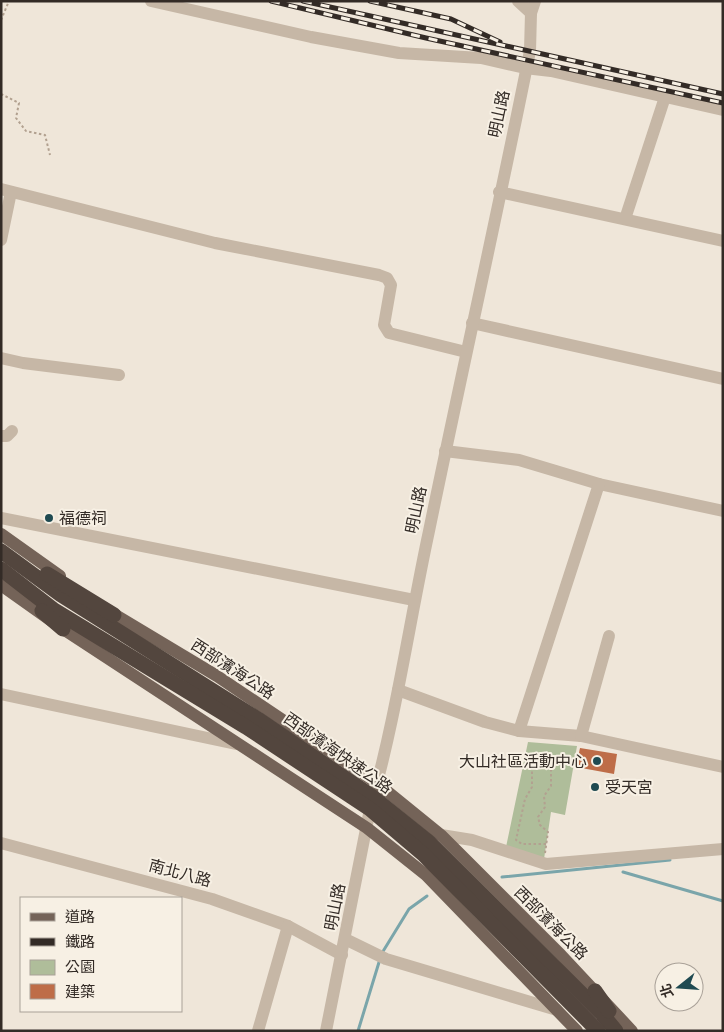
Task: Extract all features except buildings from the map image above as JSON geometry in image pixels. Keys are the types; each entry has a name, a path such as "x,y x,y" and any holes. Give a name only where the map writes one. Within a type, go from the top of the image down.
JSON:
{"highway":[{"path":"1,545 114,615"},
{"name":"西部濱海快速公路","path":"1,551 61,595 258,719 374,797 429,842 602,1014 617,1023"},
{"name":"西部濱海快速公路","path":"1,569 54,610 246,727 374,797 423,854 598,1031"},
{"path":"1,575 63,629"},
{"path":"595,991 624,1031"}],"main road":[{"name":"西部濱海公路","path":"1,534 114,615 217,676 374,797 441,835 595,991 617,1023 634,1031"},
{"path":"1,585 63,629 236,744 367,828 426,874 577,1031"}],"street":[{"path":"151,1 311,37 399,53 481,58 525,68 551,71 723,110"},
{"name":"明山路","path":"326,1031 367,828 398,690 414,600 531,45 533,7 518,1"},
{"path":"625,219 665,97"},
{"path":"1,240 6,190 215,243 379,275 387,278 391,285 384,325 389,333 466,352"},
{"path":"499,192 723,241"},
{"path":"472,323 723,379"},
{"path":"1,358 23,363 119,375"},
{"path":"446,451 519,460 599,484 723,512"},
{"path":"519,731 599,484"},
{"path":"1,518 414,600"},
{"path":"581,736 610,636"},
{"path":"398,690 485,722 519,731 581,736 723,767"},
{"path":"1,694 236,744"},
{"path":"441,835 472,840 544,863 723,849"},
{"name":"南北八路","path":"1,843 212,899 288,926 342,955"},
{"path":"258,1031 288,926"},
{"path":"346,939 382,957 557,1010"}],"path":[{"path":"1,20 9,1"},
{"path":"1,94 19,103 16,118 26,131 45,135 50,155"},
{"path":"544,863 548,832 540,825 538,817 545,807 544,796 551,786 551,760 540,754 532,762 532,787 525,799 516,840 522,844 546,844"}],"green space":[{"path":"528,742 577,746 565,815 551,812 544,859 506,847"}],"waterway":[{"path":"502,877 670,860"},
{"path":"623,872 723,901"},
{"path":"382,953 409,909 427,896"},
{"path":"358,1031 380,959"}],"railway":[{"path":"271,1 426,38 723,103"},
{"path":"303,1 723,94"},
{"path":"370,1 451,19 500,42"}],"place":[{"name":"福德祠","path":"49,518"},
{"name":"大山社區活動中心","path":"597,761"},
{"name":"受天宮","path":"595,787"}]}
